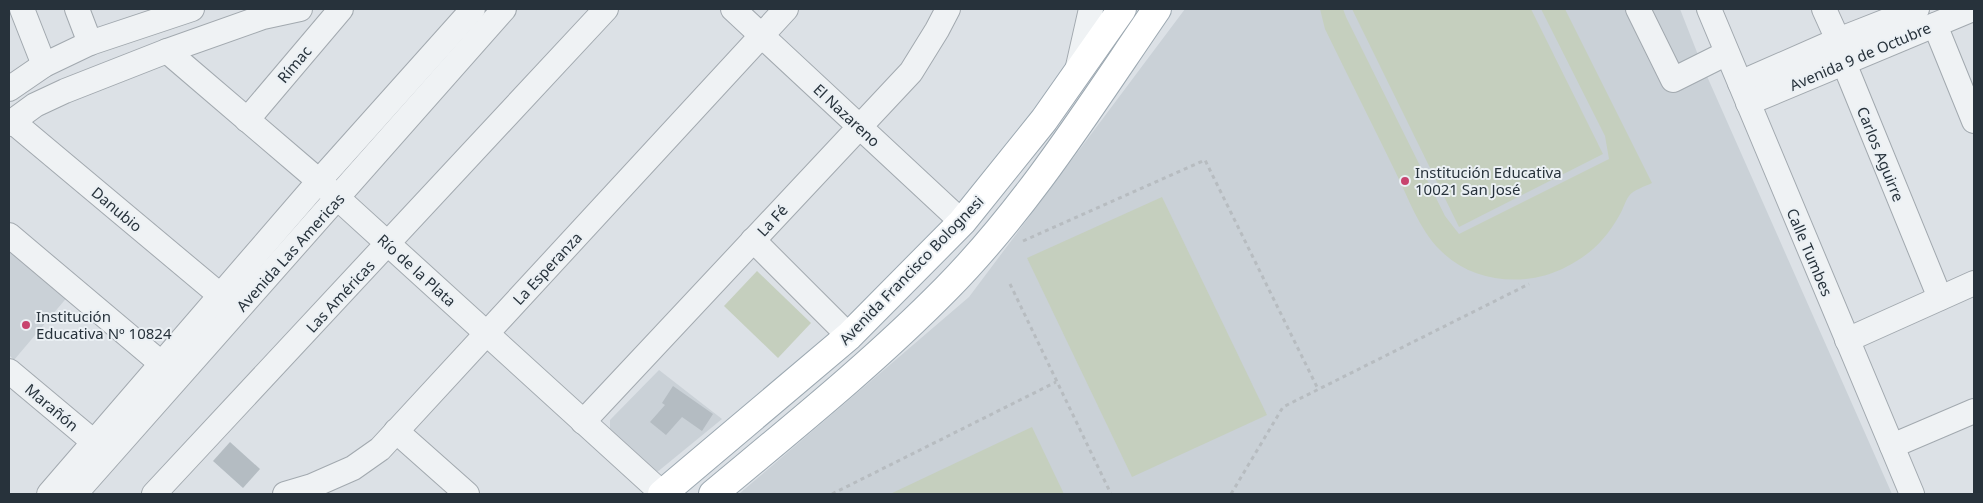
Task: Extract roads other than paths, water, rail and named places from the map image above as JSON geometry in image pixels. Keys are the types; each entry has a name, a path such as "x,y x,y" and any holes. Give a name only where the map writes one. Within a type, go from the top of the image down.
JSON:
{"main road":[{"name":"Avenida Francisco Bolognesi","path":"662,494 849,336 962,222 1044,120 1122,9"},
{"path":"713,494 874,358 946,288 991,240 1046,170 1158,9"}],"street":[{"path":"22,9 44,64"},
{"path":"77,9 90,43"},
{"path":"9,89 44,64 90,43 192,9"},
{"path":"10,123 35,105 65,90 166,51 263,18 300,9"},
{"name":"Rímac","path":"247,120 341,9"},
{"name":"Avenida Las Americas","path":"49,494 319,182 472,9"},
{"name":"Avenida Las Americas","path":"75,494 338,199 504,9"},
{"name":"Las Américas","path":"154,494 606,9"},
{"name":"El Nazareno","path":"733,9 962,222"},
{"name":"La Esperanza","path":"285,494 312,486 354,468 380,448 786,9"},
{"name":"La Fé","path":"583,422 911,72 948,9"},
{"path":"1076,74 1091,9"},
{"path":"1638,9 1673,80 1727,53"},
{"name":"Calle Tumbes","path":"1709,9 1912,494"},
{"name":"Carlos Aguirre","path":"1824,9 1940,298"},
{"name":"Avenida 9 de Octubre","path":"1841,52 1916,9"},
{"name":"Avenida 9 de Octubre","path":"1744,93 1841,52 1935,25 1973,9"},
{"path":"1935,25 1974,121"},
{"name":"Río de la Plata","path":"166,51 319,182 662,494"},
{"name":"Danubio","path":"10,123 221,296"},
{"path":"9,235 162,364"},
{"path":"753,240 849,336"},
{"path":"1847,340 1974,283"},
{"name":"Marañón","path":"9,371 95,443"},
{"path":"1892,446 1974,410"},
{"path":"396,431 467,494"}],"place":[{"name":"Institución Educativa 10021 San José","path":"1405,181"},
{"name":"Institución Educativa Nº 10824","path":"26,325"}]}
